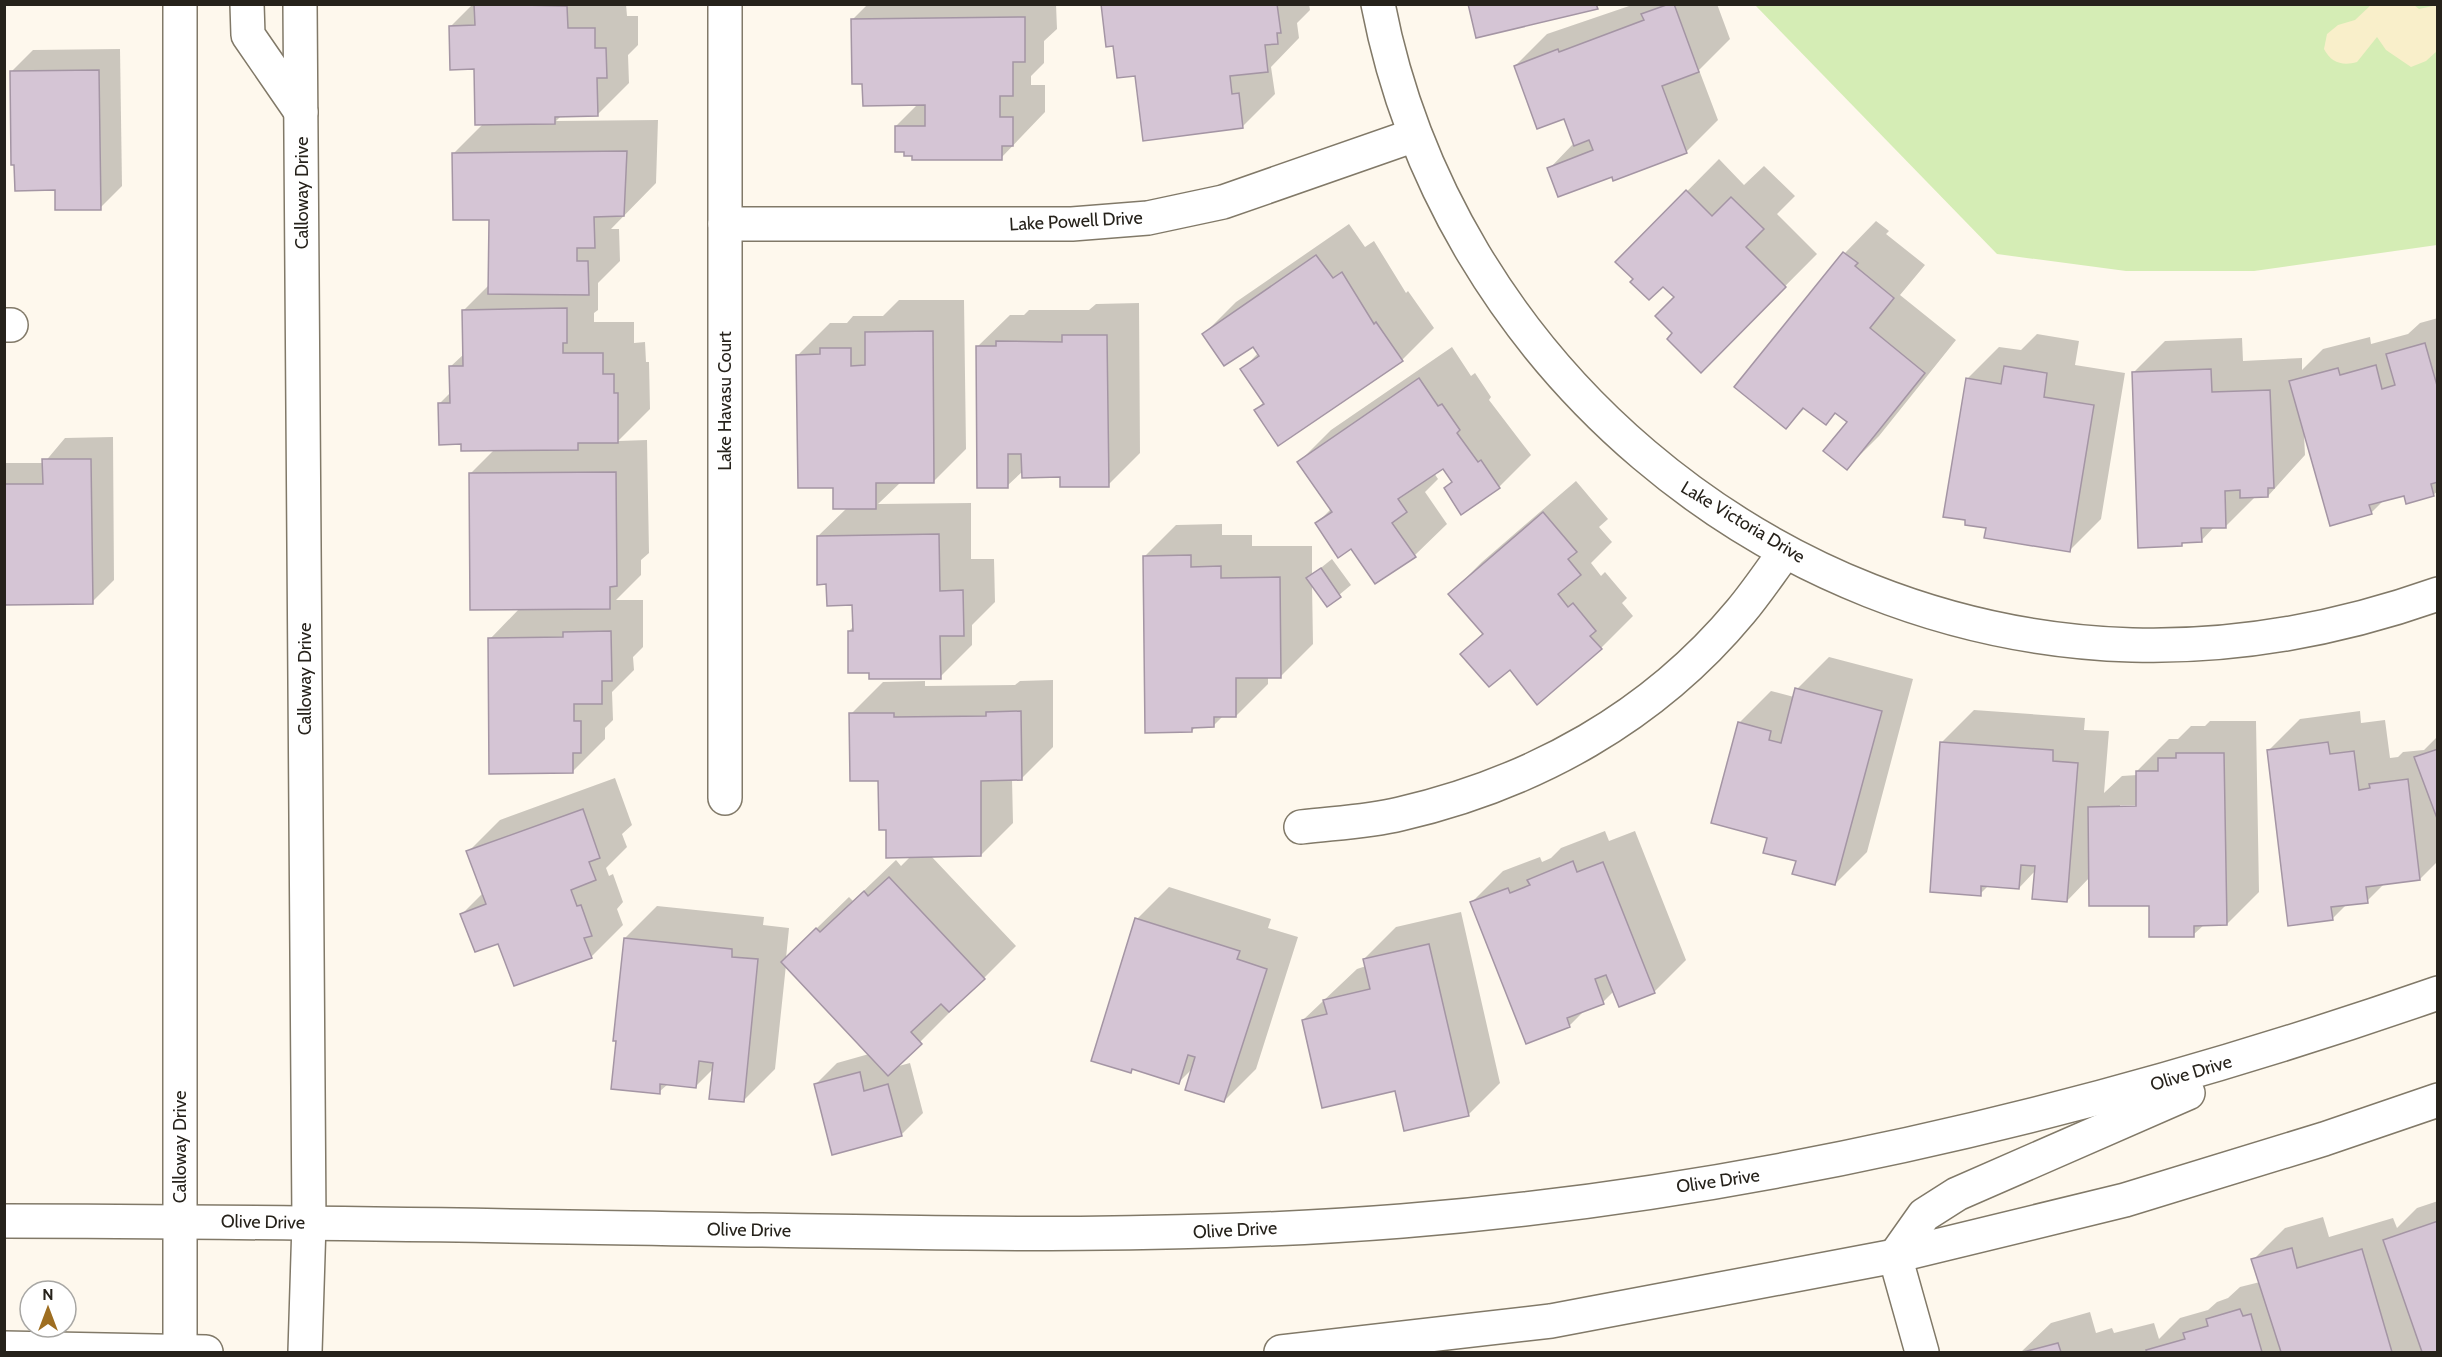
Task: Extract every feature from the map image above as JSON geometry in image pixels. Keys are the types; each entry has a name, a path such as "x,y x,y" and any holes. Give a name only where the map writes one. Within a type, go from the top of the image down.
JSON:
{"main road":[{"name":"Calloway Drive","path":"180,4 180,1221 189,1352"},
{"path":"248,4 248,35 301,112"},
{"name":"Calloway Drive","path":"300,4 309,1223 305,1353"},
{"name":"Lake Havasu Court","path":"725,4 725,798"},
{"name":"Lake Victoria Drive","path":"1378,4 1386,46 1414,135 1455,224 1506,306 1567,382 1636,451 1693,495 1785,552 1886,597 1966,622 2048,638 2131,645 2214,644 2297,634 2379,615 2438,594"},
{"name":"Lake Powell Drive","path":"725,224 1072,224 1148,218 1223,202 1414,135"},
{"path":"1301,827 1398,815 1479,793 1555,761 1618,723 1684,671 1741,611 1785,552"},
{"name":"Olive Drive","path":"4,1221 180,1221 1034,1234 1193,1233 1414,1220 1552,1205 1785,1171 1884,1151 2125,1093 2324,1033 2438,993"},
{"path":"1895,1256 1924,1215 1957,1194 2324,1033"},
{"path":"1281,1353 1551,1321 1895,1256 2125,1200 2324,1139 2438,1100"},
{"path":"1895,1256 1922,1353"},
{"path":"4,1348 189,1352"}],"green space":[{"path":"1755,5 2437,5 2437,245 2254,271 2126,271 1997,254"}],"sand":[{"path":"2372,4 2414,5 2419,9 2437,5 2437,51 2426,61 2411,67 2386,50 2377,37 2357,62 2347,64 2334,60 2324,49 2327,34 2338,25 2355,20"}],"building":[{"path":"474,4 567,6 568,28 595,28 595,48 606,48 607,78 597,78 598,116 555,117 555,124 475,125 474,69 450,70 449,26 475,25"},
{"path":"1101,4 1277,4 1281,33 1277,33 1278,44 1265,45 1268,72 1230,76 1232,94 1239,93 1243,128 1143,141 1135,76 1117,78 1113,46 1106,47"},
{"path":"1468,4 1596,4 1598,9 1476,38"},
{"path":"1674,4 1699,72 1662,86 1687,153 1613,181 1612,177 1558,197 1547,168 1593,150 1589,140 1574,146 1564,119 1537,129 1514,66 1558,49 1559,52 1644,20 1641,14"},
{"path":"1025,17 1025,62 1013,62 1013,96 1000,96 1000,117 1013,117 1013,146 1002,146 1002,160 912,160 912,156 904,156 904,152 895,152 895,126 925,126 925,105 863,106 862,84 852,84 851,19"},
{"path":"99,70 101,210 55,210 55,190 15,191 14,165 11,165 10,71"},
{"path":"627,151 624,216 594,217 595,248 577,248 577,261 588,261 589,295 488,294 489,220 453,220 452,153"},
{"path":"1686,190 1712,216 1731,197 1764,229 1746,247 1786,287 1701,373 1667,339 1672,333 1655,316 1674,297 1663,287 1649,300 1630,282 1633,279 1615,262"},
{"path":"1843,252 1858,263 1855,266 1894,298 1870,328 1925,373 1847,470 1823,451 1847,422 1835,413 1826,425 1803,408 1786,429 1734,387"},
{"path":"1316,255 1333,278 1342,272 1374,324 1376,322 1403,361 1278,446 1254,410 1264,404 1240,369 1259,356 1253,347 1224,366 1202,334"},
{"path":"567,308 567,343 563,343 563,353 603,353 603,374 614,374 614,393 618,393 618,443 578,443 578,450 461,451 461,444 439,445 438,403 450,403 449,366 463,366 462,310"},
{"path":"933,331 934,483 876,483 876,509 833,509 833,488 798,488 796,355 820,354 820,348 851,348 851,366 865,365 865,332"},
{"path":"1062,335 1107,335 1109,487 1060,487 1060,477 1022,478 1021,454 1008,454 1008,488 977,488 976,346 996,346 996,341 1062,342"},
{"path":"2425,343 2438,389 2438,482 2431,484 2434,496 2406,504 2404,496 2369,505 2372,514 2330,526 2289,381 2338,368 2340,375 2376,365 2382,389 2395,385 2386,354"},
{"path":"2004,366 2047,373 2044,397 2094,405 2070,552 1984,538 1986,528 1965,525 1965,520 1943,517 1966,378 2001,384"},
{"path":"2211,369 2212,392 2270,390 2274,488 2268,488 2268,497 2240,498 2240,490 2225,491 2226,528 2201,528 2202,542 2182,543 2182,546 2138,548 2132,372"},
{"path":"1419,378 1438,406 1442,404 1460,430 1457,433 1478,462 1481,460 1500,488 1461,515 1444,488 1452,482 1443,469 1398,499 1407,512 1392,523 1416,557 1375,584 1351,549 1338,558 1315,523 1332,512 1297,462"},
{"path":"42,459 91,459 93,604 4,605 4,484 43,484"},
{"path":"616,472 617,586 610,587 610,609 470,610 469,473"},
{"path":"1543,512 1577,552 1568,559 1581,575 1558,594 1568,607 1573,603 1596,631 1590,636 1602,649 1537,705 1510,670 1489,687 1460,654 1483,634 1448,594"},
{"path":"939,534 940,591 963,590 964,636 940,636 941,679 869,679 869,673 848,673 848,631 853,631 852,605 827,606 826,584 817,585 817,536"},
{"path":"1191,555 1191,567 1221,566 1221,578 1280,577 1281,678 1236,678 1236,717 1214,717 1214,727 1192,728 1192,732 1145,733 1143,556"},
{"path":"1321,568 1341,597 1327,607 1306,578"},
{"path":"611,631 612,681 602,681 602,704 574,704 574,721 581,721 581,753 573,753 573,773 489,774 488,638 563,637 563,632"},
{"path":"1795,688 1882,711 1835,885 1792,874 1796,861 1763,853 1767,838 1711,823 1738,722 1771,731 1769,740 1781,743"},
{"path":"1021,711 1022,780 981,781 981,856 886,858 886,830 879,830 878,781 850,781 849,713 894,713 894,717 986,716 986,712"},
{"path":"1940,742 2053,750 2053,761 2078,763 2067,902 2032,899 2035,866 2021,865 2019,889 1981,886 1981,896 1930,892"},
{"path":"2328,742 2330,754 2354,751 2359,790 2370,788 2369,784 2408,779 2420,880 2366,887 2368,903 2331,907 2333,920 2288,926 2267,750"},
{"path":"2438,749 2438,821 2414,757"},
{"path":"2176,753 2224,753 2227,925 2194,926 2194,937 2149,937 2149,906 2089,906 2088,807 2136,806 2136,771 2158,771 2158,758 2176,758"},
{"path":"583,809 600,858 589,862 596,880 571,890 577,906 581,905 592,936 584,938 592,958 514,986 498,944 475,952 460,914 486,904 466,851"},
{"path":"1573,861 1577,872 1603,862 1655,993 1619,1007 1606,975 1595,979 1604,1004 1567,1018 1570,1027 1526,1044 1470,902 1508,888 1510,893 1530,885 1527,880"},
{"path":"889,877 985,979 949,1012 941,1004 911,1032 922,1044 888,1076 781,962 816,928 820,932 864,891 868,896"},
{"path":"1135,918 1240,951 1237,959 1267,969 1224,1102 1185,1090 1195,1057 1188,1055 1179,1084 1132,1069 1131,1073 1091,1061"},
{"path":"624,938 732,949 732,957 758,959 744,1102 709,1099 713,1063 699,1061 696,1088 660,1084 660,1094 611,1089 616,1041 613,1041"},
{"path":"1429,944 1469,1116 1404,1131 1395,1091 1322,1108 1302,1020 1327,1014 1323,1000 1370,989 1363,959"},
{"path":"860,1072 864,1091 888,1084 902,1136 832,1155 814,1084"},
{"path":"2438,1221 2438,1352 2422,1352 2383,1240"},
{"path":"2292,1248 2297,1268 2362,1249 2392,1352 2281,1352 2251,1259"},
{"path":"2240,1309 2243,1316 2251,1314 2262,1352 2147,1352 2146,1350 2185,1339 2183,1333 2208,1326 2206,1319"},
{"path":"2058,1343 2061,1352 2023,1352"}]}
